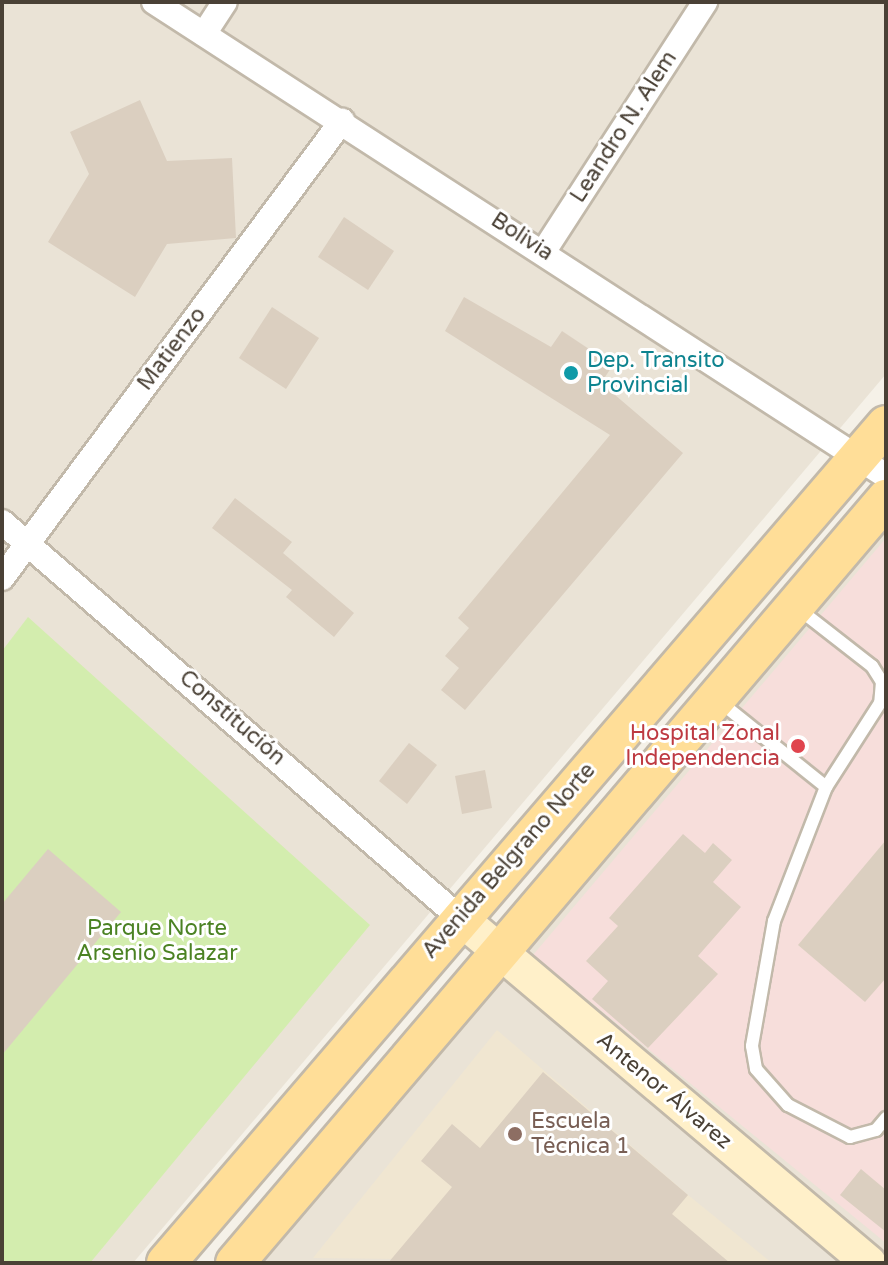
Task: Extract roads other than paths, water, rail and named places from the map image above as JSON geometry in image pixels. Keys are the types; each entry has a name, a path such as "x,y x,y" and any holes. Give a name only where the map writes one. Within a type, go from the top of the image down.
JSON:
{"main road":[{"name":"Avenida Belgrano Norte","path":"166,1263 460,918 873,466 886,425"},
{"path":"235,1263 495,950 886,499"},
{"name":"Antenor Álvarez","path":"460,918 869,1263"}],"street":[{"name":"Bolivia","path":"154,2 873,466"},
{"path":"204,34 225,2"},
{"name":"Leandro N. Alem","path":"544,251 705,2"},
{"name":"Matienzo","path":"2,578 342,121"},
{"name":"Constitución","path":"2,522 30,540 460,918"}],"lane":[{"path":"794,605 872,666 882,682 880,703 826,787 774,921 752,1046 756,1069 788,1105 850,1137 876,1130 886,1118"},
{"path":"714,697 826,787"}],"place":[{"name":"Dep. Transito Provincial","path":"571,373"},
{"name":"Hospital Zonal Independencia","path":"798,746"},
{"name":"Escuela Técnica 1","path":"515,1134"}],"park label":[{"name":"Parque Norte Arsenio Salazar","path":"157,940"}]}
